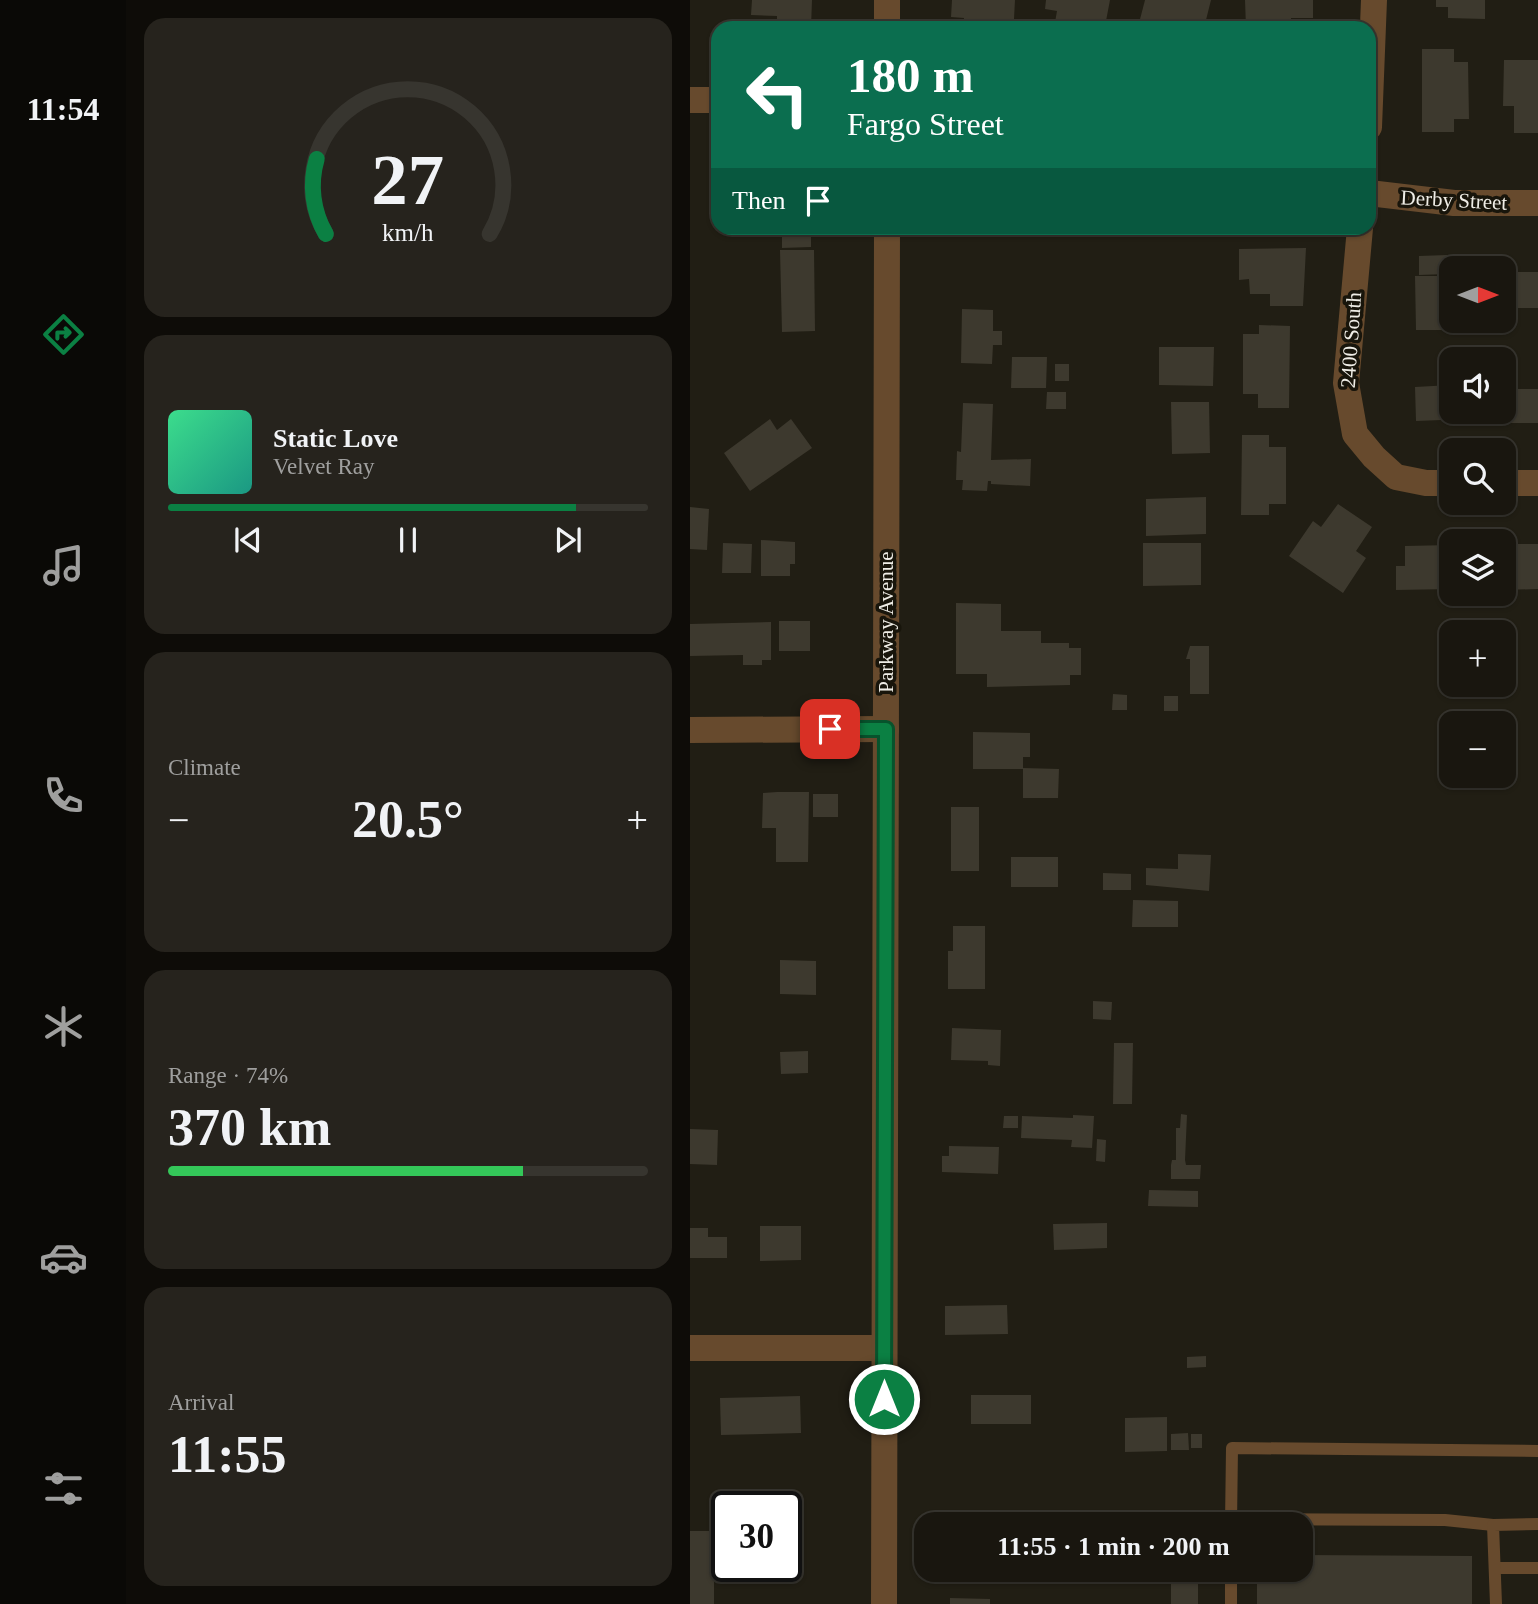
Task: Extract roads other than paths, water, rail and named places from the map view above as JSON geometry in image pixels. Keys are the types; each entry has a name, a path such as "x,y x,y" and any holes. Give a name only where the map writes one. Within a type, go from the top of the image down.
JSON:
{"street":[{"path":"887,0 887,21"},
{"path":"1373,21 1374,0"},
{"path":"690,100 711,100"},
{"name":"Derby Street","path":"1376,194 1454,203 1539,203"},
{"name":"Parkway Avenue","path":"884,1604 887,235"},
{"name":"2400 South","path":"1359,235 1346,383 1354,435 1396,477 1439,483"},
{"path":"1516,483 1539,483"},
{"path":"690,730 886,729"},
{"path":"690,1348 884,1348"}],"lane":[{"path":"1231,1512 1232,1448 1539,1451"},
{"path":"1313,1521 1445,1520 1493,1525 1539,1524"},
{"path":"1493,1525 1496,1604"},
{"path":"1495,1568 1539,1568"},
{"path":"1231,1582 1231,1604"}]}
